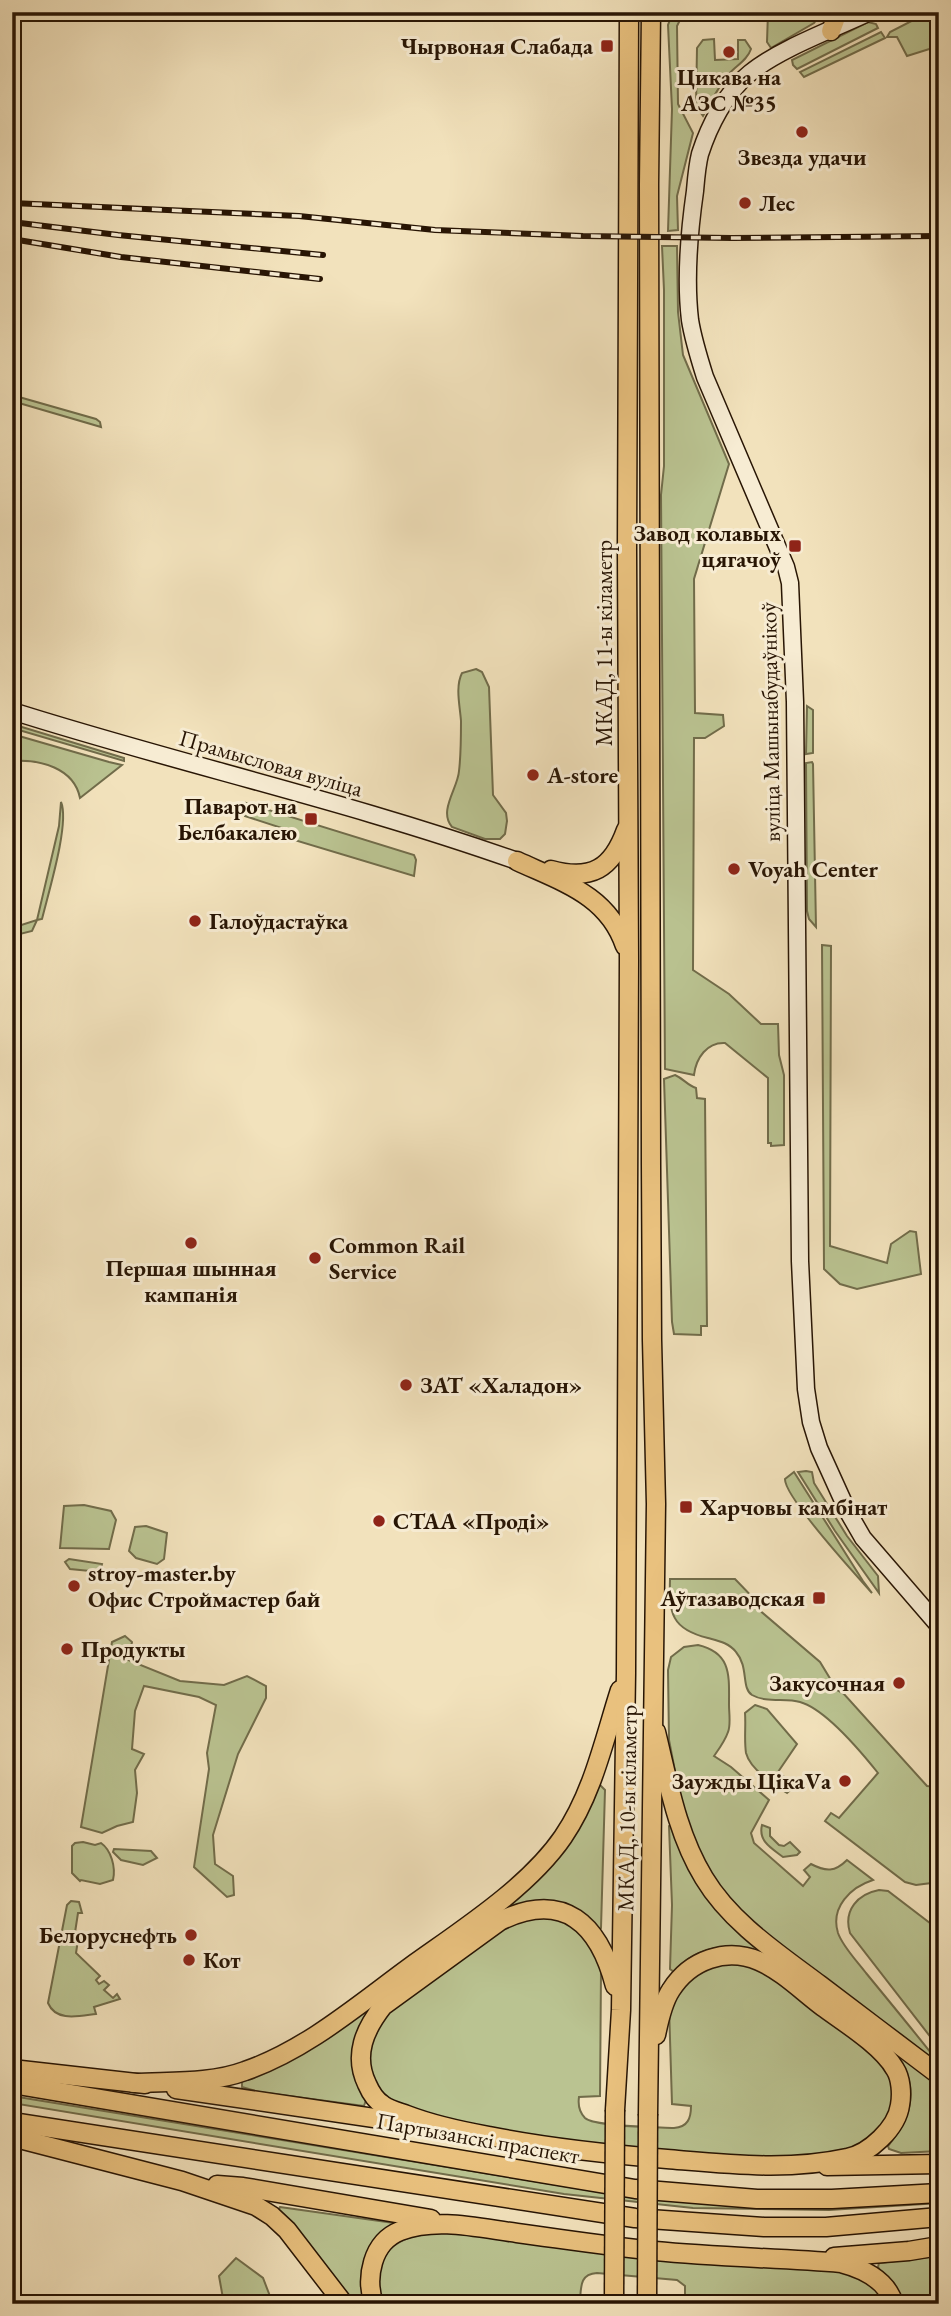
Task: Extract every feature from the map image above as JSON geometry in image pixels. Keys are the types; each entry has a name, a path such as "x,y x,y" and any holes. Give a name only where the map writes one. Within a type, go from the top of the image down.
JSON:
{"main road":[{"name":"МКАД, 11-ы кіламетр","path":"628,1316 629,12"},
{"path":"831,30 838,12"},
{"name":"вуліца Машынабудаўнікоў","path":"870,12 751,72 737,85 708,133 699,158 693,206 688,298 693,335 705,377 786,567 790,583 795,702 800,1270 806,1390 811,1422 830,1476 863,1538 939,1626"},
{"name":"МКАД, 11-ы кіламетр","path":"652,1314 649,184 654,17"},
{"name":"Прамысловая вуліца","path":"12,711 315,798 517,862"},
{"path":"517,862 567,874 592,872 613,858 629,820"},
{"path":"517,862 596,901 620,930 629,960"},
{"name":"МКАД, 10-ы кіламетр","path":"647,2304 656,1504 652,1314"},
{"name":"МКАД, 10-ы кіламетр","path":"614,2304 615,2110 621,2010 626,1674 628,1316"},
{"path":"134,2083 196,2081 220,2077 241,2073 275,2059 324,2029 476,1919 514,1888 562,1839 583,1803 626,1674"},
{"path":"652,1718 683,1830 702,1876 714,1893 735,1917 774,1950 939,2075"},
{"path":"453,2129 392,2110 374,2097 361,2068 363,2040 376,2015 393,1998 500,1921 514,1914 540,1910 558,1911 585,1925 594,1935 610,1967 621,2010"},
{"path":"649,2069 658,2026 670,1990 693,1967 719,1955 747,1957 761,1962 856,2031 897,2070 901,2094 896,2119 878,2141 849,2158 778,2166"},
{"path":"12,2068 453,2129 590,2153 778,2166 939,2164"},
{"name":"Партызанскі праспект","path":"12,2084 635,2189 757,2199 832,2199 939,2193"},
{"path":"12,2122 635,2218 777,2227 826,2227 939,2217"},
{"path":"12,2137 238,2199 272,2216 287,2230 344,2304"},
{"path":"182,2182 243,2187 511,2232"},
{"path":"373,2304 368,2282 380,2246 388,2237 410,2228 436,2224 653,2251 841,2263 858,2268 882,2283 894,2304"},
{"path":"799,2260 939,2246"}],"green space":[{"path":"673,12 684,12 677,26 678,104 693,133 677,196 678,230 668,231 672,109 668,25"},
{"path":"768,12 822,12 814,23 771,48 767,42"},
{"path":"929,12 939,12 939,46 907,56 897,37 887,37 890,32"},
{"path":"868,22 876,24 878,28 797,69 793,65 792,60"},
{"path":"881,32 885,38 804,77 800,72"},
{"path":"714,39 715,60 738,59 738,40 745,40 751,49 747,57 724,80 703,116 696,106 697,48 703,40"},
{"path":"662,246 677,246 678,312 683,355 729,464 694,579 695,713 723,715 724,726 705,738 694,738 693,970 729,994 761,1024 778,1024 779,1055 784,1075 784,1145 771,1146 771,1143 768,1143 768,1078 725,1043 713,1045 704,1052 694,1075 665,1069"},
{"path":"12,395 96,419 101,427 12,401"},
{"path":"476,669 482,672 489,687 493,795 506,813 507,821 505,834 500,839 485,839 452,827 447,814 460,765 460,678 462,673"},
{"path":"807,706 813,710 813,753 806,754"},
{"path":"12,724 124,758 124,761 12,728"},
{"path":"12,734 122,765 80,798 71,779 54,767 34,762 12,761"},
{"path":"812,762 816,927 809,919 807,911 806,763"},
{"path":"61,802 63,826 57,859 42,919 37,920 59,826"},
{"path":"246,803 414,855 414,876 291,839 288,830 245,816"},
{"path":"37,920 32,931 12,936 12,928"},
{"path":"822,945 831,946 830,1246 887,1263 891,1244 910,1231 916,1232 921,1274 857,1289 840,1284 824,1269"},
{"path":"675,1075 696,1088 697,1098 705,1099 707,1326 701,1326 701,1335 674,1334 672,1322 664,1079"},
{"path":"794,1472 872,1593 796,1502 785,1479"},
{"path":"798,1472 812,1472 814,1483 847,1536 878,1576 879,1593"},
{"path":"84,1505 111,1511 116,1520 109,1549 60,1548 64,1506"},
{"path":"146,1526 167,1533 164,1559 157,1564 136,1558 129,1551 135,1527"},
{"path":"69,1559 102,1564 100,1572 70,1569 65,1562"},
{"path":"670,1579 735,1579 761,1606 758,1609 820,1662 837,1690 844,1694 927,1786 939,1787 939,1882 916,1885 905,1882 825,1821 831,1813 839,1818 878,1773 842,1733 810,1706 752,1695 747,1687 740,1658 733,1649 686,1630 679,1624 670,1601"},
{"path":"125,1636 132,1642 128,1660 180,1681 224,1685 247,1676 266,1686 266,1698 238,1754 213,1835 215,1864 233,1876 234,1895 227,1897 194,1867 209,1769 207,1753 216,1705 199,1697 144,1686 135,1711 132,1749 144,1754 135,1770 137,1793 133,1822 102,1833 81,1827 112,1642"},
{"path":"698,1645 709,1649 723,1660 728,1675 729,1729 714,1756 769,1800 751,1833 754,1843 803,1886 810,1877 804,1870 811,1864 830,1870 847,1860 873,1880 844,1899 837,1915 838,1933 850,1954 935,2058 933,2061 772,1943 729,1902 702,1863 682,1807 669,1740 668,1670 671,1657 684,1647"},
{"path":"755,1705 767,1709 797,1744 778,1772 783,1776 780,1780 789,1787 794,1783 796,1785 787,1793 757,1771 748,1759 745,1713"},
{"path":"599,1784 605,1790 601,1928 598,1929 562,1908 541,1902 530,1902 501,1911 366,2015 357,2036 353,2058 356,2080 366,2100 364,2106 259,2092 242,2087 242,2079 498,1908"},
{"path":"672,1824 696,1879 939,2080 939,2151 901,2153 889,2149 888,2146 904,2122 911,2098 907,2074 891,2050 737,1948 711,1949 694,1955 674,1972 670,1969 672,1905 669,1826"},
{"path":"762,1825 770,1828 770,1836 779,1845 784,1846 790,1842 800,1852 783,1857 764,1840"},
{"path":"83,1842 95,1845 101,1843 105,1846 112,1859 113,1880 100,1884 80,1881 72,1873 72,1846"},
{"path":"114,1849 151,1851 157,1858 143,1865 121,1860 113,1852"},
{"path":"879,1890 888,1891 939,1930 939,2048 850,1933 849,1917 854,1904 865,1895"},
{"path":"71,1901 79,1902 82,1913 78,1913 74,1939 78,1940 76,1953 100,1976 96,1980 99,1984 104,1981 109,1985 104,1990 113,1998 117,1994 120,1999 94,2007 96,2014 62,2015 56,2013 48,2003 67,1905"},
{"path":"541,1915 574,1924 594,1951 601,1971 600,2096 579,2097 579,2108 585,2118 627,2126 674,2128 686,2124 691,2106 672,2104 669,2006 679,1988 709,1966 736,1961 761,1969 876,2053 894,2078 893,2111 864,2146 796,2160 597,2148 421,2118 390,2104 369,2077 370,2039 392,2006 499,1929"},
{"path":"12,2096 594,2191 678,2199 939,2198 939,2203 829,2210 693,2208 564,2194 12,2103"},
{"path":"280,2207 401,2224 362,2280 365,2304 353,2304 310,2246 278,2211"},
{"path":"441,2231 794,2265 857,2274 880,2293 885,2304 685,2304 685,2286 677,2280 597,2273 584,2278 580,2301 601,2304 379,2304 376,2279 385,2255 409,2238"},
{"path":"939,2256 939,2304 901,2304 878,2267 879,2263"},
{"path":"236,2258 263,2278 273,2304 224,2304 219,2276"}],"railway":[{"path":"12,203 299,216 435,230 583,236 939,236"},
{"path":"12,222 323,255"},
{"path":"12,239 121,257 320,279"}],"place":[{"name":"Чырвоная Слабада","path":"607,46"},
{"name":"Цикава на АЗС №35","path":"729,52"},
{"name":"Звезда удачи","path":"802,132"},
{"name":"Лес","path":"745,203"},
{"name":"Завод колавых цягачоў","path":"795,546"},
{"name":"А-store","path":"533,775"},
{"name":"Паварот на Белбакалею","path":"311,819"},
{"name":"Voyah Center","path":"734,869"},
{"name":"Галоўдастаўка","path":"195,921"},
{"name":"Першая шынная кампанія","path":"191,1243"},
{"name":"Common Rail Service","path":"315,1258"},
{"name":"ЗАТ «Халадон»","path":"406,1385"},
{"name":"Харчовы камбінат","path":"686,1507"},
{"name":"СТАА «Проді»","path":"379,1521"},
{"name":"stroy-master.by Офис Строймастер бай","path":"74,1586"},
{"name":"Аўтазаводская","path":"819,1598"},
{"name":"Продукты","path":"67,1649"},
{"name":"Закусочная","path":"899,1683"},
{"name":"Заужды ЦікаVа","path":"845,1781"},
{"name":"Белоруснефть","path":"191,1935"},
{"name":"Кот","path":"189,1960"}]}
